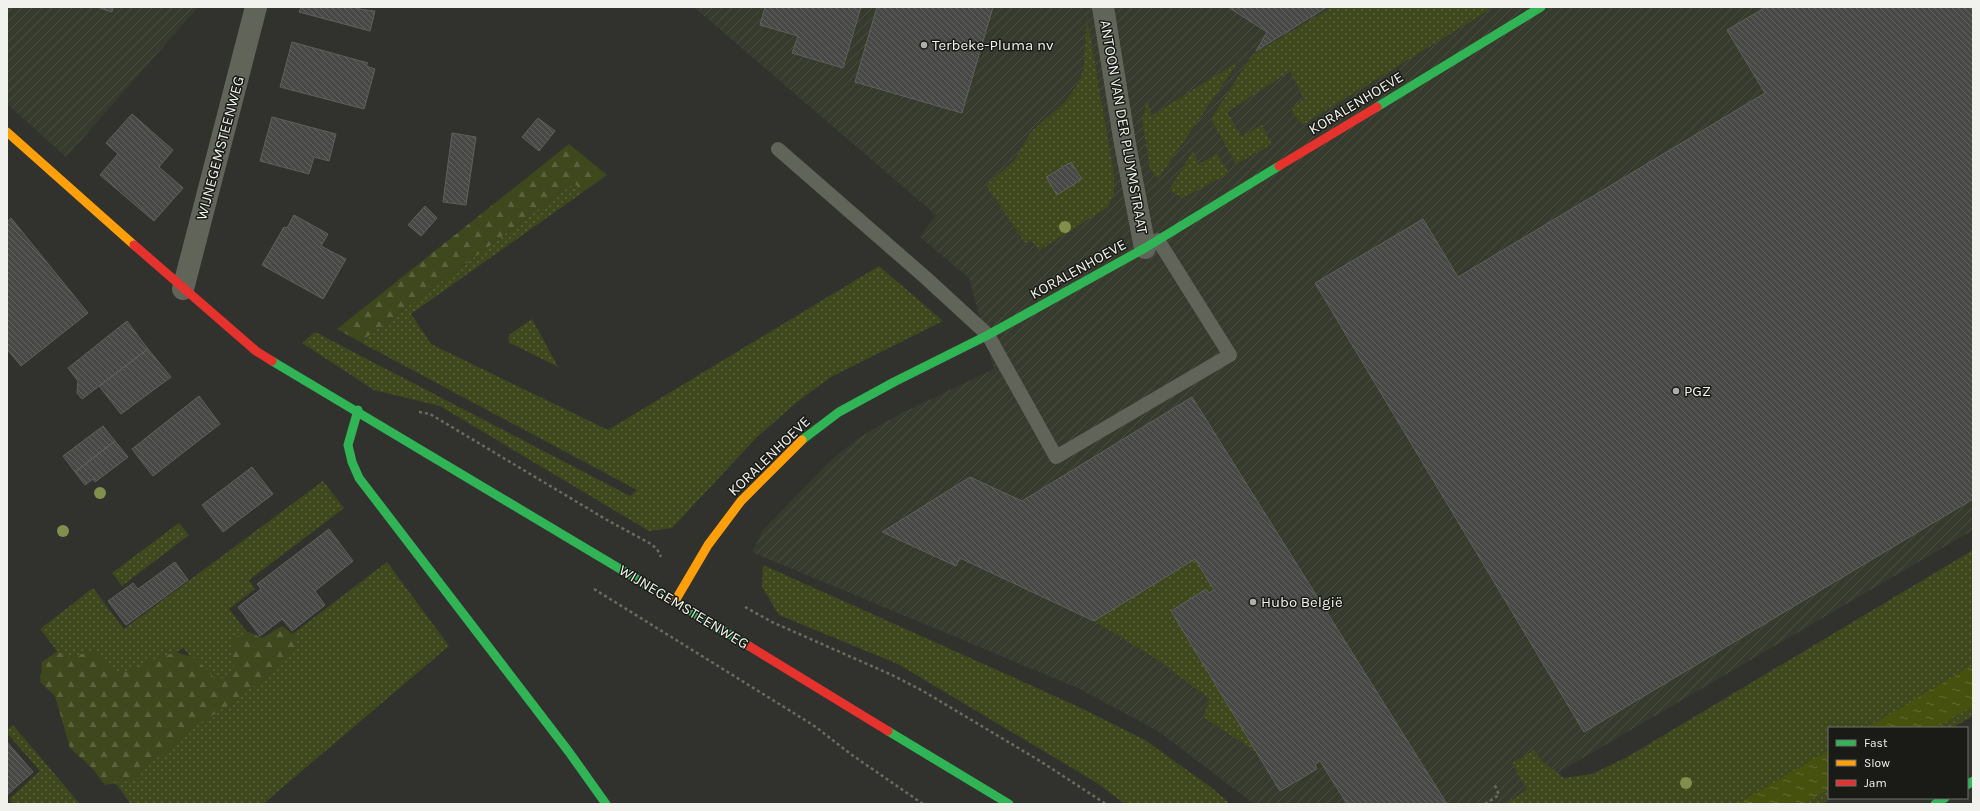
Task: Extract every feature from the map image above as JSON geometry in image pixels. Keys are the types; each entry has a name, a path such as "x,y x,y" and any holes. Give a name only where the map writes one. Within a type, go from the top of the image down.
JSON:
{"main road":[{"name":"KORALENHOEVE","path":"675,601 708,545 741,501 802,440 839,412 894,382 988,335 1151,244 1541,7"},
{"name":"WIJNEGEMSTEENWEG","path":"7,132 183,289 256,351 358,410 1009,804"},
{"path":"358,410 348,445 352,462 359,478 569,752 606,804"}],"street":[{"name":"WIJNEGEMSTEENWEG","path":"183,289 256,7"},
{"name":"ANTOON VAN DER PLUYMSTRAAT","path":"1103,7 1125,144 1151,244"}],"lane":[{"path":"778,149 926,278 988,335 1056,458 1230,355 1151,244"}],"path":[{"path":"592,588 813,725 852,756 924,804"},
{"path":"753,612 772,622 892,675 923,691 1040,761 1106,804"},
{"path":"1485,804 1499,795 1494,783"}],"shaded area":[{"path":"7,7 198,7 66,157 7,104"},
{"path":"694,7 1973,7 1973,530 1504,804 1254,804 1158,731 1080,689 752,552 764,529 831,460 860,437 900,414 994,369 969,278 920,237 936,215"}],"green space":[{"path":"1332,7 1487,7 1489,10 1302,125 1291,108 1304,99 1290,71 1227,112 1241,136 1262,125 1272,144 1236,164 1211,119 1252,55"},
{"path":"1087,18 1114,175 1114,193 1108,207 1040,250 1030,240 1025,243 986,185 1014,161 1031,132 1065,102 1079,83 1084,67"},
{"path":"1238,62 1158,179 1150,169 1142,119 1148,100 1151,116"},
{"path":"569,144 607,175 583,192 574,183 360,342 337,329"},
{"path":"1193,151 1199,164 1217,154 1229,173 1183,198 1169,190"},
{"path":"574,183 583,192 411,314 431,344 608,430 879,266 943,321 831,377 797,402 757,437 672,528 649,531 440,406 374,390 302,343 315,332 630,496 637,490 360,342"},
{"path":"532,319 558,367 510,343 508,338 510,334"},
{"path":"323,481 344,508 249,580 255,589 229,609 265,655 387,562 449,646 263,804 131,804 109,775 219,690 183,648 126,687 71,669 40,629 93,588 124,629"},
{"path":"179,523 189,535 122,586 112,573"},
{"path":"1973,550 1973,716 1954,727 1828,727 1828,799 1830,799 1822,804 1504,804 1527,790 1512,763 1534,750 1541,760 1564,778 1592,774 1629,756"},
{"path":"1195,559 1214,590 1209,593 1206,589 1171,611 1256,752 1203,717 1210,699 1155,658 1094,621"},
{"path":"763,565 1079,707 1145,740 1212,788 1230,804 1125,804 1094,781 898,664 779,615 762,587"},
{"path":"282,626 297,640 289,656 277,670 206,720 188,730 175,747 145,765 138,779 105,785 92,768 70,748 55,696 40,682 42,662 56,652 73,656 95,651 114,673 130,671 152,660 176,652 197,659 215,679 227,677 234,670 231,639 249,632 262,638"},
{"path":"13,725 80,804 13,804 9,799 40,771 7,733 7,730"}],"water":[{"path":"1973,665 1973,706 1937,727 1869,727"},
{"path":"1828,751 1828,790 1803,804 1738,804"}],"building":[{"path":"97,7 113,7 112,12"},
{"path":"301,7 359,7 359,9 375,11 370,31 299,12"},
{"path":"765,7 861,7 843,68 792,53 798,36 760,25"},
{"name":"Terbeke-Pluma nv","path":"877,7 993,7 962,113 855,82"},
{"path":"1228,7 1327,7 1256,51 1267,32"},
{"name":"PGZ","path":"1766,7 1973,7 1973,499 1584,732 1315,283 1423,219 1458,277 1765,93 1727,30"},
{"path":"292,42 368,63 366,66 375,69 364,109 280,87"},
{"path":"132,114 173,150 159,167 183,188 154,221 100,175 118,154 106,143"},
{"path":"272,117 336,134 329,161 314,157 309,174 260,161"},
{"path":"538,118 555,131 539,151 522,137"},
{"path":"452,133 476,137 466,205 443,202"},
{"path":"1071,162 1082,179 1057,195 1046,177"},
{"path":"425,206 437,218 421,236 408,225"},
{"path":"294,215 328,234 321,246 346,259 323,299 262,265 284,227 287,228"},
{"path":"11,218 88,313 21,366 7,349 7,222"},
{"path":"127,321 148,349 82,399 77,393 78,381 68,368"},
{"path":"148,349 171,377 121,414 99,386"},
{"path":"199,396 220,424 153,476 132,449"},
{"name":"Hubo België","path":"1192,397 1447,804 1347,804 1320,761 1315,764 1317,769 1280,791 1171,611 1206,589 1209,593 1214,590 1195,559 1094,621 960,558 956,566 882,532 970,477 1022,501"},
{"path":"103,426 115,441 75,472 63,456"},
{"path":"115,441 128,457 95,482 93,479 85,485 75,472"},
{"path":"252,467 273,494 223,532 202,505"},
{"path":"329,529 353,561 315,591 325,605 292,631 282,619 260,636 238,607 261,589 257,584"},
{"path":"175,562 188,580 126,625 108,601 133,583 138,589"},
{"path":"7,742 33,772 7,795"}],"traffic: fast":[{"path":"1377,107 1541,7"},
{"path":"802,440 839,412 894,382 988,335 1145,248 1279,166"},
{"path":"272,361 749,646"},
{"path":"358,410 348,445 352,462 359,478 569,752 606,804"},
{"path":"888,731 1009,804"},
{"path":"1968,784 1973,781"},
{"path":"1935,804 1943,799"}],"traffic: slow":[{"path":"7,132 134,245"},
{"path":"675,601 708,545 741,501 802,440"}],"traffic: jam":[{"path":"1279,166 1377,107"},
{"path":"134,245 256,351 272,361"},
{"path":"749,646 888,731"}],"place":[{"name":"Terbeke-Pluma nv","path":"924,45"},
{"name":"PGZ","path":"1676,391"},
{"name":"Hubo België","path":"1253,602"}]}
